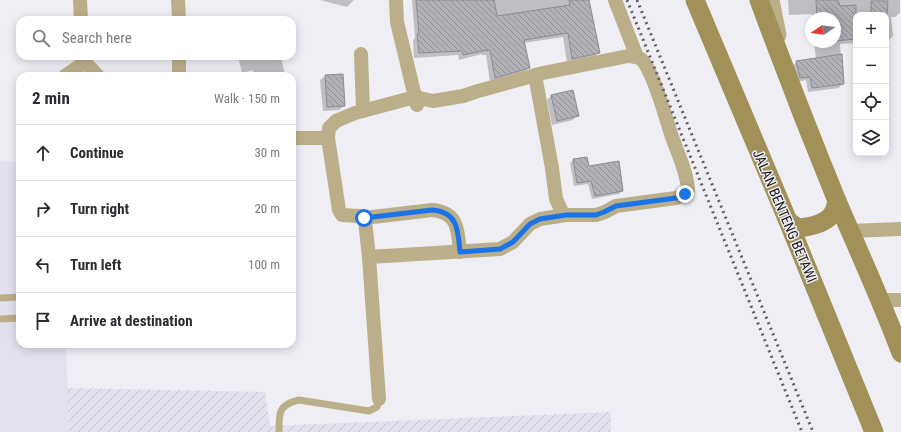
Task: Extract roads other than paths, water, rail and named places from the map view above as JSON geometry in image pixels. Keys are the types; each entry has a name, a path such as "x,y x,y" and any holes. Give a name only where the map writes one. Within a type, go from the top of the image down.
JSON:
{"main road":[{"name":"JALAN BENTENG BETAWI","path":"695,0 788,221 874,432"},
{"path":"759,0 837,201 880,300 901,353"},
{"path":"788,221 798,228 823,222 833,214 837,201"}],"street":[{"path":"80,0 81,16"},
{"path":"178,0 179,16"},
{"path":"396,0 397,22 416,102"},
{"path":"614,0 637,57"},
{"path":"771,0 781,59"},
{"path":"361,54 363,111"},
{"path":"369,257 460,252 500,249 513,242 530,224 540,219 566,215 596,215 616,206 676,198 685,194 688,190 684,173 654,83 641,59 628,56 535,75 451,99 416,102 363,111 336,121 329,128 328,138 338,210 342,215 360,216 364,218 441,210 450,216 456,223 460,252"},
{"path":"70,72 84,60"},
{"path":"86,60 95,72"},
{"path":"179,60 179,72"},
{"path":"535,75 552,168 556,199 562,212 566,215"},
{"path":"296,138 328,138"},
{"path":"364,218 369,257 379,399"},
{"path":"850,231 901,229"},
{"path":"880,300 901,300"}],"lane":[{"path":"0,298 16,297"},
{"path":"0,319 16,318"},
{"path":"279,432 279,418 283,407 288,403 299,400 369,411 377,407 379,399"}],"railway":[{"path":"627,0 802,432"},
{"path":"637,0 813,432"}]}
